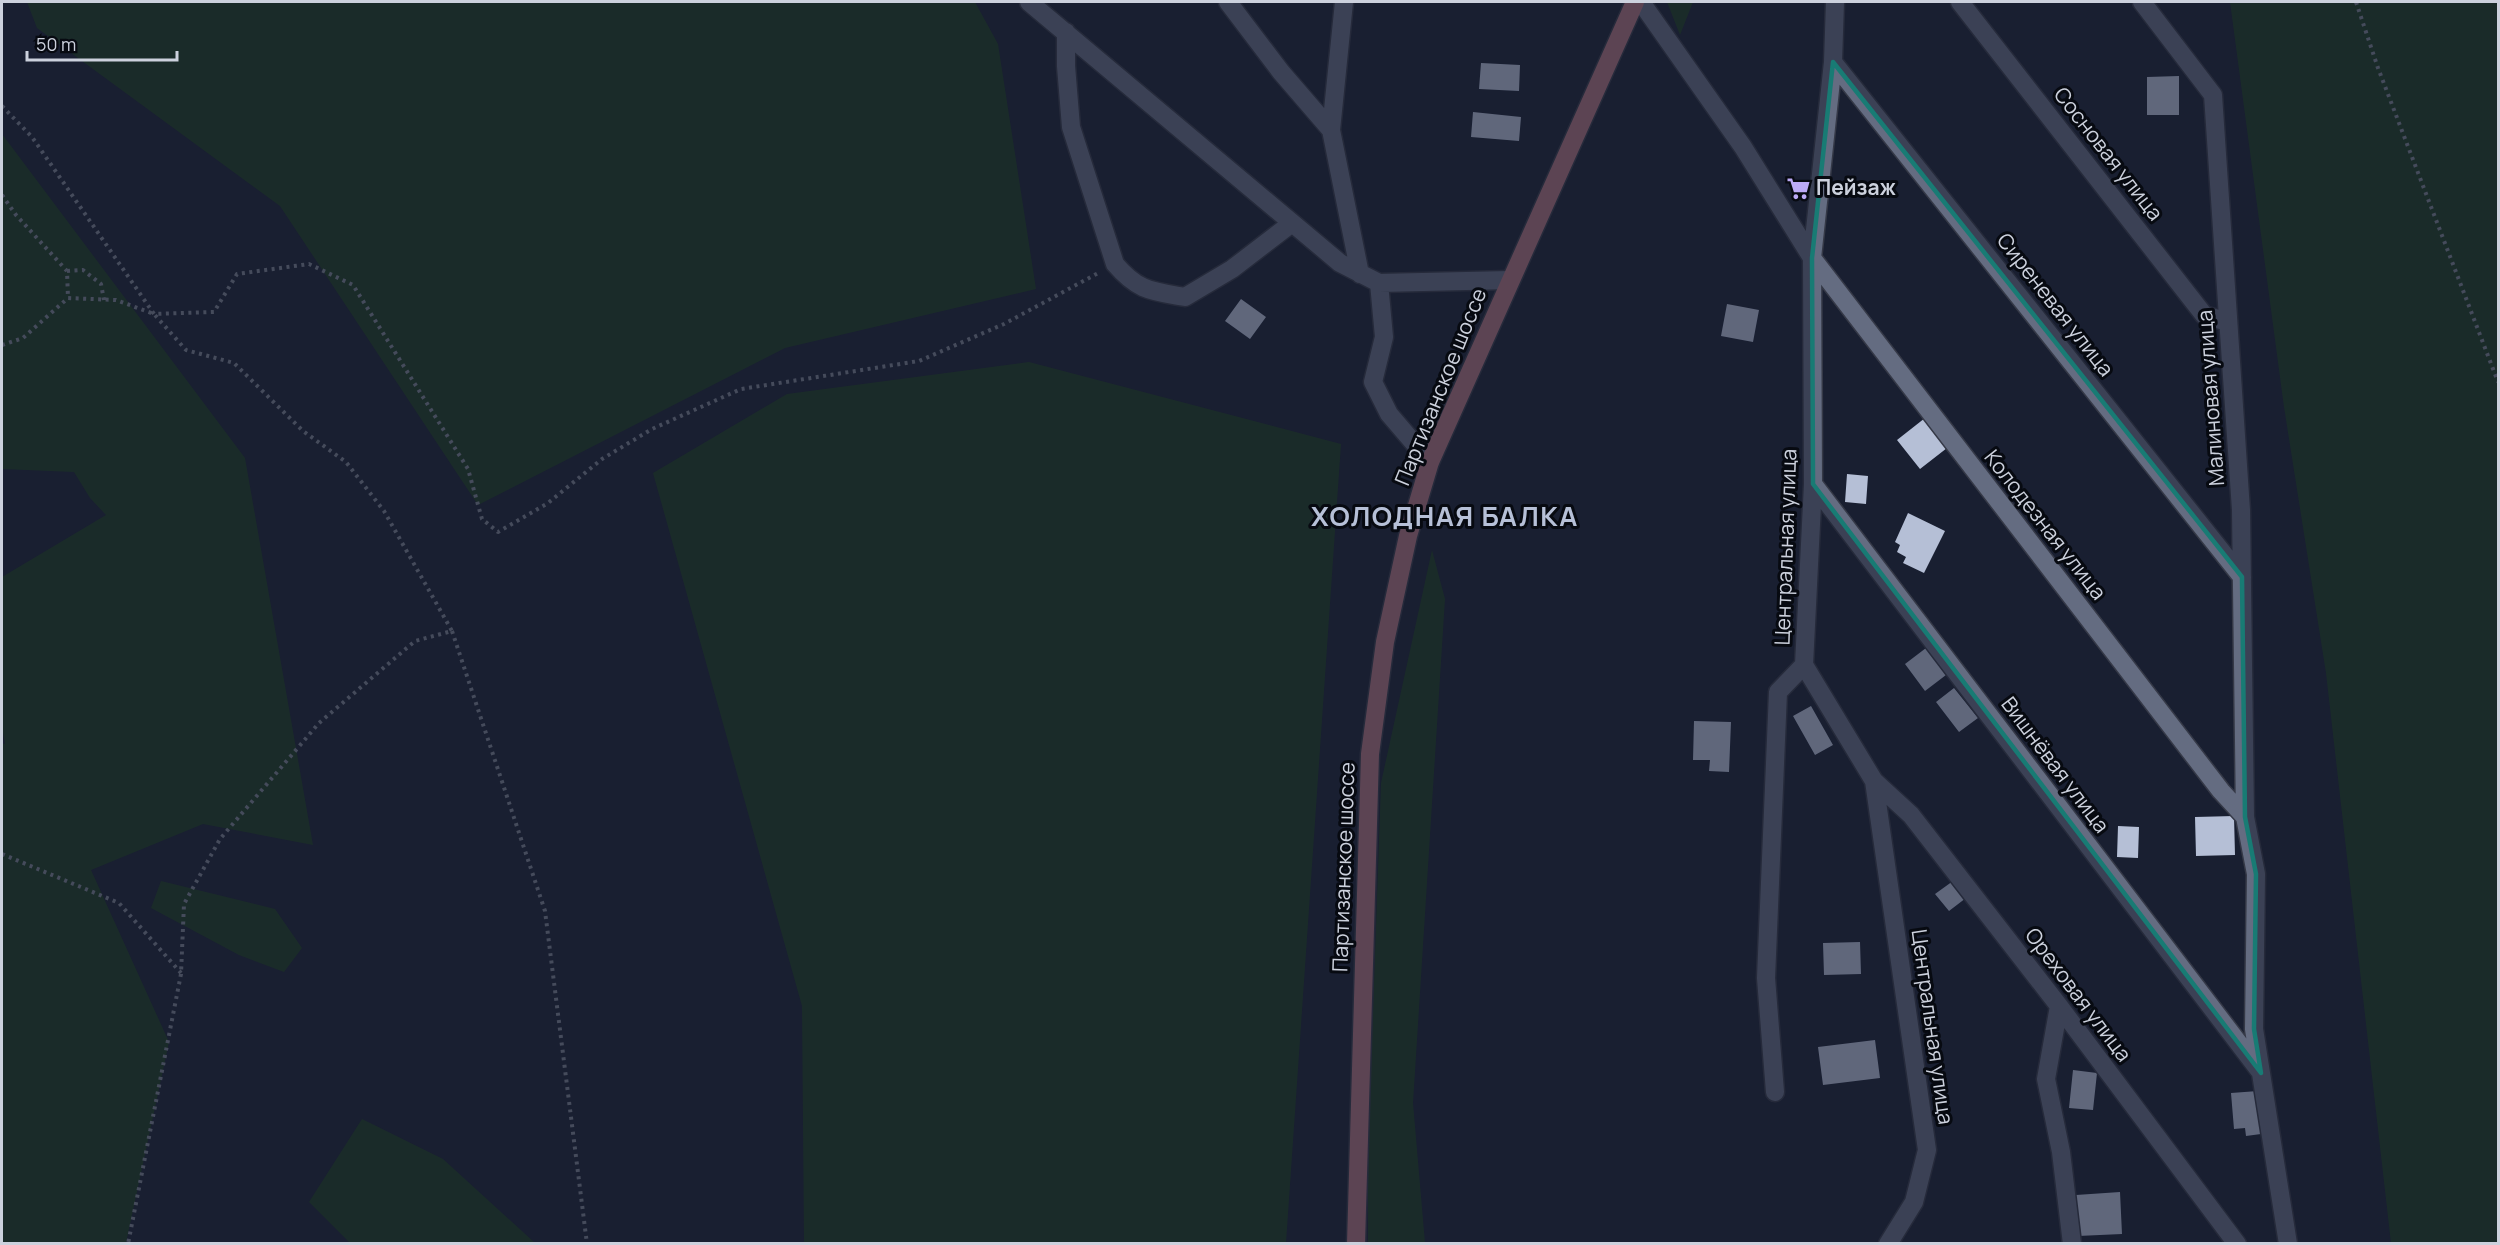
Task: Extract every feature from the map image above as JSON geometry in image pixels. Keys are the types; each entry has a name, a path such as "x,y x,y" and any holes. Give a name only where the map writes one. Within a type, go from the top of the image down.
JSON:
{"main road":[{"name":"Партизанское шоссе","path":"1356,1244 1370,754 1385,642 1408,536 1430,462 1635,2"}],"street":[{"path":"1029,2 1340,263 1380,283 1510,280"},
{"path":"1228,2 1281,72 1331,130"},
{"path":"1344,2 1331,130 1360,273"},
{"name":"Колодезная улица","path":"1641,2 1743,147 1812,258 2221,791 2245,817"},
{"name":"Центральная улица","path":"1835,2 1833,62 1812,258 1813,484 1804,665 1874,782 1927,1150 1914,1202 1888,1244"},
{"name":"Сосновая улица","path":"1960,2 2204,315 2228,322"},
{"name":"Малиновая улица","path":"2142,2 2213,94 2241,510 2245,817 2256,874 2254,1029 2288,1244"},
{"path":"1066,32 1071,127 1115,264 1130,282 1154,291 1185,297 1232,269 1292,223"},
{"name":"Сиреневая улица","path":"1833,62 2242,577"},
{"path":"1380,283 1384,337 1373,382 1389,414 1430,462"},
{"name":"Вишнёвая улица","path":"1813,484 2261,1072"},
{"path":"1775,1092 1766,978 1778,692 1804,665"},
{"name":"Ореховая улица","path":"1874,782 1911,815 2059,1006 2223,1235 2237,1244"},
{"path":"2059,1006 2046,1079 2061,1152 2072,1244"}],"path":[{"path":"2356,2 2378,68 2499,382"},
{"path":"2,106 32,137 154,315 186,351 234,363 303,431 346,462 384,511 452,631 545,911 587,1244"},
{"path":"2,195 16,215 67,271 68,298"},
{"path":"2,345 23,338 68,298 116,300 154,315 214,312 237,274 309,264 352,285 468,469 482,519 498,532 548,503 602,459 652,429 741,389 849,370 919,361 1004,324 1115,264"},
{"path":"67,271 83,270 101,284 104,300"},
{"path":"128,1244 181,974 184,904 220,839 319,723 415,641 452,631"},
{"path":"2,854 119,903 181,974"}],"highlighted area":[{"path":"1833,62 2242,577 2245,817 2256,874 2254,1029 2261,1073 1813,484 1812,258"}],"green space":[{"path":"27,2 975,2 998,44 1036,289 785,348 478,505 280,206 37,28"},
{"path":"1667,2 1693,2 1680,35"},
{"path":"2230,2 2498,2 2498,1243 2391,1243 2326,673 2284,407"},
{"path":"2,134 245,458 313,845 203,824 91,870 169,1042 126,1243 2,1243 2,743 5,744 2,728 2,577 106,515 90,498 74,472 2,469"},
{"path":"1029,362 1341,444 1286,1243 804,1243 802,1006 653,473 787,394"},
{"path":"1432,550 1445,599 1413,1103 1425,1243 1368,1243 1368,1155 1381,783"},
{"path":"161,881 275,909 302,948 284,972 239,955 151,908"},
{"path":"362,1119 443,1159 535,1243 350,1243 309,1202"}],"building":[{"path":"1481,63 1520,65 1519,91 1479,89"},
{"path":"2179,76 2179,115 2147,115 2147,77"},
{"path":"1473,112 1521,117 1519,141 1471,137"},
{"path":"1241,299 1266,317 1250,339 1225,321"},
{"path":"1727,304 1759,310 1753,342 1721,336"},
{"path":"1925,418 1947,448 1920,469 1897,440"},
{"path":"1847,474 1868,476 1866,504 1845,502"},
{"path":"1908,513 1945,531 1924,573 1903,563 1906,557 1897,552 1900,545 1895,542"},
{"path":"1926,648 1946,675 1925,691 1905,664"},
{"path":"1954,688 1978,718 1959,732 1936,702"},
{"path":"1811,706 1833,745 1815,755 1793,716"},
{"path":"1694,721 1731,722 1729,772 1709,771 1710,760 1693,760"},
{"path":"2234,816 2235,855 2196,856 2195,817"},
{"path":"2118,826 2139,827 2138,858 2117,857"},
{"path":"1953,881 1966,898 1949,911 1935,894"},
{"path":"1860,942 1861,974 1824,975 1823,943"},
{"path":"1875,1040 1880,1078 1823,1085 1818,1047"},
{"path":"2073,1070 2097,1073 2093,1110 2069,1108"},
{"path":"2258,1091 2261,1134 2246,1136 2245,1128 2234,1129 2231,1093"},
{"path":"2120,1192 2122,1234 2078,1236 2076,1195"}],"place":[{"name":"Пейзаж","path":"1798,188"}],"district":[{"name":"ХОЛОДНАЯ БАЛКА","path":"1445,517"}]}
